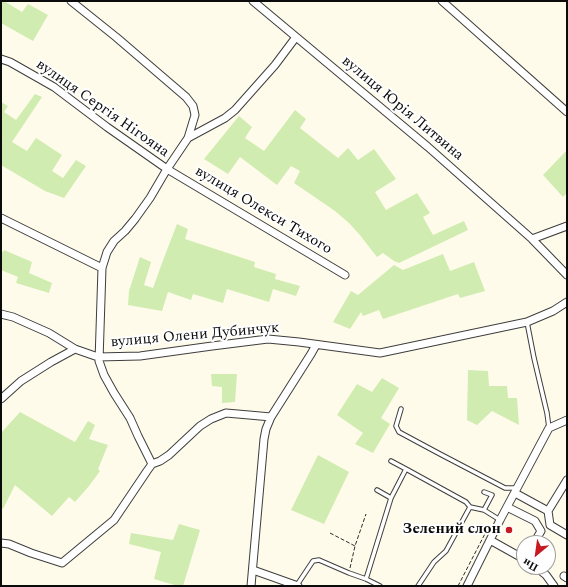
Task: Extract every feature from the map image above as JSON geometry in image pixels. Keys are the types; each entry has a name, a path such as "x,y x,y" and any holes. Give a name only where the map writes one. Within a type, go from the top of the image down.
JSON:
{"street":[{"path":"71,1 116,37 186,97 193,106 195,115 188,138"},
{"name":"вулиця Юрія Литвина","path":"253,1 428,147 532,239 567,275"},
{"path":"442,1 567,112"},
{"name":"вулиця Сергія Нігояна","path":"98,357 102,268 107,252 114,241 125,231 150,198 188,138 225,118 235,110 275,65 296,37"},
{"name":"вулиця Сергія Нігояна","path":"1,58 54,87 107,127 167,169"},
{"name":"вулиця Олекси Тихого","path":"167,169 345,275"},
{"path":"1,218 102,268"},
{"path":"532,239 567,226"},
{"name":"вулиця Олени Дубинчук","path":"1,314 13,317 49,333 75,349 98,357 140,356 268,339 380,353 527,322 553,311 567,302"},
{"path":"251,586 266,429 271,417 316,345"},
{"path":"1,399 21,381 75,349"},
{"path":"98,357 104,375 130,418 152,464"},
{"path":"1,543 9,544 31,554 62,563 114,520 152,464 169,455 200,426 211,419 226,413 271,417"},
{"path":"467,586 490,540 499,518 516,491 549,428 567,420"},
{"path":"567,480 548,511 550,525 567,535"},
{"path":"516,491 548,511"},
{"path":"507,507 535,521 541,531 539,535"},
{"path":"490,540 516,555"},
{"path":"253,570 298,586"},
{"path":"546,575 554,586"}],"lane":[{"path":"527,322 549,428"},
{"path":"401,409 396,426 400,432 505,488 516,491"},
{"path":"391,461 466,502 470,506 484,510 499,518"},
{"path":"366,579 392,498 406,469"},
{"path":"377,490 392,498"},
{"path":"484,492 492,495 484,510"},
{"path":"418,586 434,562 446,551 470,506"},
{"path":"298,586 313,561 319,560 380,586"}],"path":[{"path":"349,573 355,546 366,514"},
{"path":"458,586 499,518"},
{"path":"330,533 355,546"}],"green space":[{"path":"1,1 4,1 22,12 28,4 48,15 33,41 1,23"},
{"path":"35,94 42,97 12,142 27,151 36,138 62,155 52,171 63,178 76,160 86,166 64,198 45,191 1,165 1,102 8,106 4,112 16,120"},
{"path":"295,110 306,119 300,128 338,158 348,148 358,160 374,149 396,179 375,192 386,210 417,193 430,213 423,217 433,235 464,221 468,230 399,263 383,253 377,257 349,223 335,211 294,183 300,171 291,166 277,185 240,157 228,174 204,159 239,116 252,127 245,138 264,151"},
{"path":"567,150 567,193 563,197 543,175"},
{"path":"177,224 188,229 185,239 255,262 254,267 276,274 275,279 300,286 296,296 273,289 269,302 227,289 223,303 193,294 191,300 168,292 162,311 128,305 129,291 140,257 151,262 144,285 153,288"},
{"path":"4,250 32,262 29,273 52,283 49,293 16,283 18,277 1,270 1,251 3,252"},
{"path":"443,254 450,271 474,262 485,291 460,298 458,294 383,319 379,310 363,316 361,312 350,329 333,322 351,291 358,295 394,265 403,270"},
{"path":"468,370 488,371 489,386 507,386 508,398 517,398 519,425 492,411 477,425 467,420"},
{"path":"211,374 237,374 235,402 222,403 222,387 212,386"},
{"path":"382,378 399,388 381,418 390,424 373,453 355,444 363,433 337,415 357,384 372,392"},
{"path":"20,412 75,442 88,421 95,425 89,439 108,445 98,469 100,471 89,486 75,502 69,497 52,516 15,485 3,509 1,507 1,433"},
{"path":"318,455 349,472 324,524 291,510"},
{"path":"179,524 200,530 183,586 154,579 161,552 129,544 131,533 173,540"}],"place":[{"name":"Зелений слон","path":"509,530"}]}
